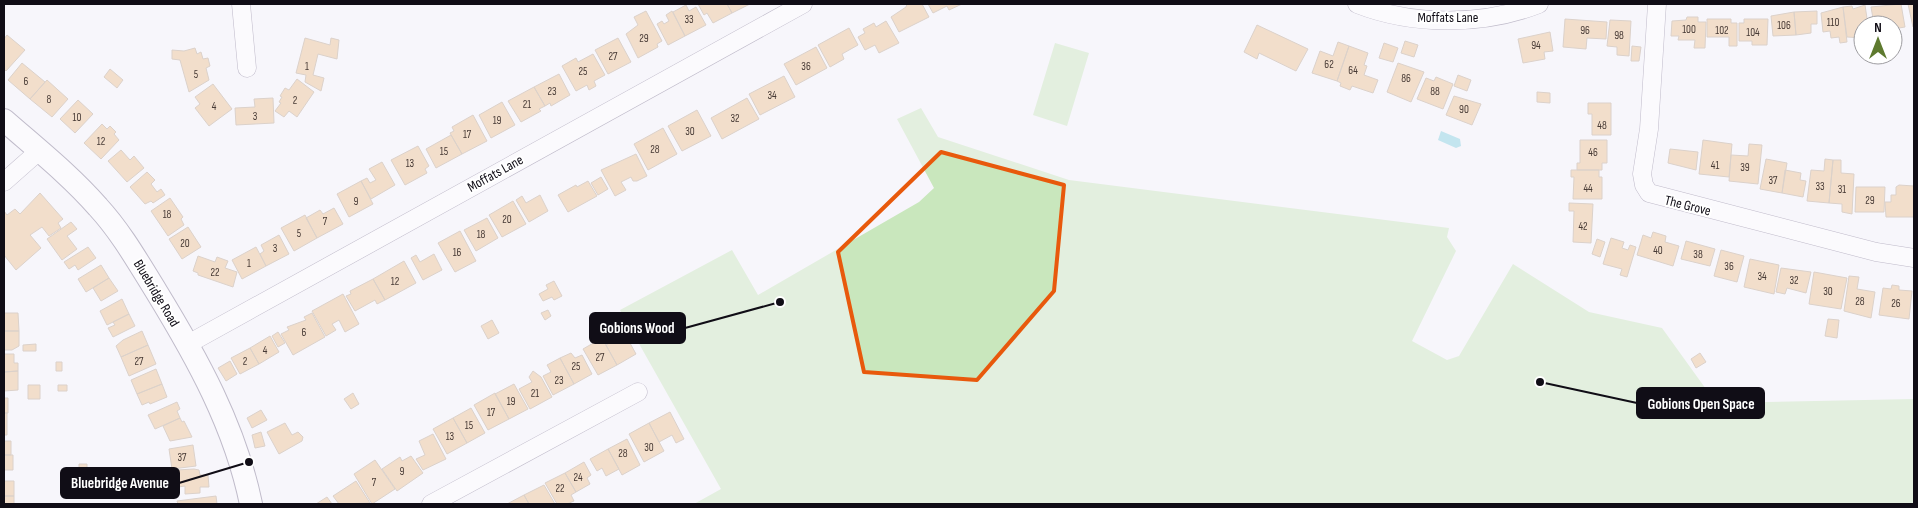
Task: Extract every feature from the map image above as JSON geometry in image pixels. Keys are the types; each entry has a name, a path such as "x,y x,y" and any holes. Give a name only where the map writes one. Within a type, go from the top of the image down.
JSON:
{"street":[{"path":"241,4 247,68"},
{"name":"Moffats Lane","path":"188,344 803,4"},
{"name":"Moffats Lane","path":"1357,4 1383,14 1454,20 1505,14 1539,4"},
{"name":"The Grove","path":"1657,4 1649,129 1642,174 1644,185 1649,193 1876,252 1914,258"},
{"name":"Bluebridge Road","path":"4,120 75,182 100,208 121,236 188,344 220,406 236,450 251,504"},
{"path":"4,182 39,151"},
{"path":"431,504 638,392"}],"highlighted area":[{"path":"941,152 1064,185 1054,291 977,380 864,372 838,252"}],"green space":[{"path":"1055,43 1089,53 1067,126 1033,115"},
{"path":"921,108 938,137 1069,180 1449,228 1447,237 1456,251 1412,341 1447,360 1459,356 1513,264 1589,312 1662,328 1716,403 1914,399 1914,504 694,504 721,489 620,310 732,250 758,295 919,202 934,188 897,119"}],"water":[{"path":"1441,131 1460,139 1461,146 1456,148 1438,140"}],"building":[{"path":"698,4 727,4 732,13 713,23 707,13 704,15"},
{"path":"727,4 750,4 732,13"},
{"path":"907,4 922,4 929,17 899,32 891,17 906,7"},
{"path":"928,4 962,4 949,10 947,6 933,13"},
{"path":"1901,4 1903,15 1872,15 1871,7"},
{"path":"1908,4 1914,4 1914,27 1913,27"},
{"path":"686,5 689,11 696,7 706,25 685,36 673,12"},
{"path":"1865,5 1866,15 1853,15 1853,37 1847,37 1843,7 1852,6 1853,9"},
{"path":"1843,7 1847,42 1840,43 1839,37 1831,38 1830,31 1823,32 1821,13"},
{"path":"646,11 662,41 657,44 658,47 638,58 626,34 638,25 634,17"},
{"path":"672,11 685,36 668,45 657,24 662,21 664,24 669,21 666,15"},
{"path":"1817,11 1817,24 1811,24 1811,33 1796,35 1794,12"},
{"path":"1794,12 1796,35 1773,36 1771,16"},
{"path":"1687,17 1698,17 1698,22 1706,22 1705,48 1694,48 1695,40 1678,40 1679,36 1671,36 1672,21 1686,20"},
{"path":"1565,19 1607,22 1606,39 1587,38 1586,49 1563,47"},
{"path":"1707,19 1731,19 1731,23 1737,23 1737,46 1729,46 1729,37 1707,37"},
{"path":"1744,19 1768,19 1767,45 1752,45 1752,41 1739,41 1739,23 1744,23"},
{"path":"1610,20 1631,21 1629,56 1617,55 1617,47 1607,46"},
{"path":"886,21 899,43 879,53 875,45 865,50 858,37 865,33 863,29 874,23 876,27"},
{"path":"1257,25 1308,49 1296,71 1259,53 1257,59 1244,52"},
{"path":"849,28 858,45 842,54 844,59 830,67 818,45"},
{"path":"1550,32 1553,51 1544,52 1545,59 1523,63 1518,39"},
{"path":"7,35 25,50 6,71 4,69 4,39"},
{"path":"305,38 330,45 331,38 339,40 337,59 318,54 313,75 324,78 321,91 305,82 306,75 296,73"},
{"path":"618,38 631,62 608,74 595,50"},
{"path":"1405,41 1418,45 1414,57 1401,53"},
{"path":"1338,42 1349,46 1337,81 1312,73 1320,51 1333,56"},
{"path":"1384,43 1398,48 1393,62 1379,58"},
{"path":"1349,46 1368,53 1364,65 1367,66 1364,75 1378,80 1373,93 1352,86 1350,90 1340,86 1341,83 1337,81"},
{"path":"1632,46 1641,47 1639,61 1631,61"},
{"path":"816,47 827,68 796,85 784,64"},
{"path":"195,48 197,54 201,52 203,59 208,58 210,66 206,68 209,80 189,92 180,60 172,59 172,50 184,51"},
{"path":"593,54 605,75 594,81 596,86 589,90 587,85 576,91 562,66 576,58 578,62"},
{"path":"22,63 45,82 30,99 8,80"},
{"path":"1398,63 1424,72 1411,102 1387,92"},
{"path":"110,69 123,80 117,88 104,77"},
{"path":"559,74 570,95 551,106 550,103 545,106 534,87"},
{"path":"1458,75 1471,80 1467,91 1454,86"},
{"path":"784,76 795,97 760,115 749,94"},
{"path":"1436,77 1453,84 1443,109 1417,99 1426,78 1434,81"},
{"path":"297,79 314,92 297,117 289,111 284,117 275,111 281,103 279,102 282,97 280,96 285,88 289,90"},
{"path":"47,80 68,99 52,117 30,99"},
{"path":"213,84 232,109 209,126 195,108 200,104 195,97"},
{"path":"534,87 545,106 539,109 541,111 521,122 508,101"},
{"path":"1537,92 1550,93 1550,103 1537,102"},
{"path":"1454,96 1481,104 1472,125 1446,115"},
{"path":"273,98 274,123 236,125 235,108 255,107 254,99"},
{"path":"747,98 759,119 722,139 711,118"},
{"path":"78,100 93,114 75,133 60,119"},
{"path":"502,102 515,125 491,138 479,115"},
{"path":"1588,103 1611,103 1611,135 1592,135 1592,114 1588,114"},
{"path":"697,110 711,136 682,151 668,126"},
{"path":"473,115 487,141 462,154 450,133 454,131 452,127"},
{"path":"102,124 107,129 110,126 116,132 114,134 119,140 101,159 84,143"},
{"path":"663,128 677,154 648,170 634,144"},
{"path":"451,135 462,154 436,168 426,149"},
{"path":"1580,140 1607,140 1607,163 1602,163 1602,170 1577,170 1577,163 1580,163"},
{"path":"1703,140 1732,144 1729,177 1699,174"},
{"path":"1749,144 1762,145 1758,184 1729,181 1731,155 1748,156"},
{"path":"418,146 429,166 425,169 427,173 405,185 391,160"},
{"path":"1670,149 1698,152 1696,170 1668,163"},
{"path":"121,150 130,160 134,156 144,168 127,182 108,161"},
{"path":"636,154 647,176 637,181 633,181 631,177 621,182 626,190 615,196 601,170"},
{"path":"1766,159 1787,163 1782,193 1760,189"},
{"path":"1825,159 1833,160 1829,203 1807,201 1811,170 1824,171"},
{"path":"1833,160 1841,160 1841,173 1854,174 1852,214 1842,212 1842,204 1829,203"},
{"path":"382,162 395,185 371,199 361,181 367,178 370,183 376,180 369,169"},
{"path":"1571,170 1599,170 1599,177 1602,177 1602,199 1573,199 1574,177 1571,177"},
{"path":"1785,170 1801,173 1800,180 1806,181 1803,197 1782,193"},
{"path":"147,172 155,180 151,184 157,192 161,189 165,195 153,203 151,201 145,204 130,187"},
{"path":"601,177 608,189 598,195 591,183"},
{"path":"361,181 373,204 349,217 337,194"},
{"path":"588,181 597,196 568,212 558,195"},
{"path":"1899,185 1914,186 1914,217 1886,217 1885,202 1891,202 1891,195 1896,195 1896,187"},
{"path":"1856,187 1885,187 1884,212 1855,212"},
{"path":"40,193 63,219 58,223 61,228 49,236 42,227 30,235 41,248 16,270 4,255 4,211 7,215 15,209 20,214"},
{"path":"540,195 548,211 529,222 516,200 522,196 526,203"},
{"path":"170,198 183,217 181,219 184,225 168,236 151,211"},
{"path":"513,201 526,224 502,237 489,215"},
{"path":"1569,203 1593,204 1591,243 1573,242 1574,211 1569,211"},
{"path":"334,208 343,224 317,238 306,218 320,210 323,214"},
{"path":"305,215 317,238 294,251 281,228"},
{"path":"487,218 498,238 476,251 464,230"},
{"path":"71,222 77,229 67,236 77,249 62,260 47,239"},
{"path":"188,227 201,247 182,259 169,239"},
{"path":"460,231 476,261 455,272 438,243"},
{"path":"1653,232 1666,236 1665,242 1679,246 1673,266 1637,255 1643,235 1651,238"},
{"path":"279,235 289,254 266,266 260,254 264,251 261,245"},
{"path":"1611,238 1624,242 1622,248 1628,250 1630,245 1636,247 1627,277 1620,275 1622,269 1603,264"},
{"path":"1597,239 1605,242 1600,257 1592,254"},
{"path":"1686,241 1715,249 1710,266 1681,259"},
{"path":"88,247 96,258 78,270 75,265 69,269 64,262"},
{"path":"256,247 266,266 242,279 232,260"},
{"path":"1721,250 1744,256 1737,282 1714,276"},
{"path":"434,254 442,270 423,280 411,258 416,255 420,262"},
{"path":"198,256 215,262 217,257 228,261 225,268 237,272 233,287 198,275 198,273 193,271"},
{"path":"1750,259 1779,265 1774,294 1744,287"},
{"path":"404,261 416,283 385,300 373,279"},
{"path":"101,265 109,278 86,292 78,279"},
{"path":"1781,268 1811,272 1806,293 1787,288 1785,294 1776,292"},
{"path":"1814,272 1847,278 1841,309 1809,304"},
{"path":"1849,276 1859,277 1857,289 1875,292 1871,318 1844,311"},
{"path":"109,278 118,291 101,301 93,288"},
{"path":"373,279 385,300 377,304 375,300 355,311 346,296 351,294 350,291"},
{"path":"554,281 562,296 554,300 552,297 543,301 539,294 548,289 546,285"},
{"path":"1892,285 1899,286 1899,290 1912,291 1909,319 1879,315 1883,288 1891,289"},
{"path":"343,294 359,324 345,332 339,320 332,324 336,330 326,336 312,311"},
{"path":"122,299 129,314 107,325 100,311"},
{"path":"548,310 551,316 545,320 541,313"},
{"path":"4,313 18,313 19,331 4,331"},
{"path":"312,313 325,337 293,355 281,334 289,330 287,327 306,320 304,317"},
{"path":"129,314 135,326 113,337 108,328 115,325 113,322"},
{"path":"1828,319 1839,320 1837,338 1825,336"},
{"path":"492,320 499,333 488,339 481,326"},
{"path":"4,331 19,331 19,346 12,350 4,350"},
{"path":"142,331 148,345 121,357 116,346 123,340"},
{"path":"278,332 285,343 278,347 272,336"},
{"path":"625,334 636,354 617,365 606,345"},
{"path":"270,336 279,352 259,364 250,348"},
{"path":"602,338 617,365 598,375 583,349"},
{"path":"36,344 36,351 23,351 23,345"},
{"path":"148,345 156,364 129,376 121,357"},
{"path":"250,348 259,364 240,374 231,358"},
{"path":"571,353 575,358 582,355 592,374 574,384 560,358"},
{"path":"1700,353 1706,362 1696,368 1691,359"},
{"path":"4,354 14,354 14,363 18,363 18,371 4,372"},
{"path":"560,358 574,384 553,395 543,376 551,372 547,365"},
{"path":"230,361 237,374 226,381 218,368"},
{"path":"56,362 62,362 62,371 56,371"},
{"path":"156,369 162,384 137,394 131,380"},
{"path":"18,371 18,390 4,391 4,372"},
{"path":"533,371 541,377 552,397 530,409 519,389 532,382 529,377"},
{"path":"162,384 167,397 142,405 137,394"},
{"path":"514,384 528,409 509,419 495,394"},
{"path":"28,385 40,385 40,399 28,399"},
{"path":"58,385 67,385 67,391 58,391"},
{"path":"353,393 359,404 351,409 344,399"},
{"path":"495,393 509,419 488,430 474,405"},
{"path":"4,398 8,398 8,413 4,413"},
{"path":"177,402 180,409 177,411 180,418 155,429 148,415"},
{"path":"471,408 485,433 467,443 453,418"},
{"path":"261,410 267,420 252,428 247,418"},
{"path":"670,412 684,439 676,443 672,435 659,442 649,423"},
{"path":"4,413 7,413 7,435 4,435"},
{"path":"180,418 182,422 184,421 192,437 170,441 163,426"},
{"path":"453,418 467,443 447,454 433,429"},
{"path":"285,423 292,435 298,432 303,437 302,441 279,454 267,432"},
{"path":"649,423 664,451 644,462 629,434"},
{"path":"261,432 265,446 255,448 252,435"},
{"path":"433,434 446,459 423,470 416,459 425,455 419,441"},
{"path":"627,439 640,465 622,475 608,449"},
{"path":"4,441 11,441 11,455 4,455"},
{"path":"193,445 196,466 172,469 169,449"},
{"path":"608,449 619,469 606,476 602,468 597,471 590,459"},
{"path":"4,455 13,455 13,470 4,470"},
{"path":"411,456 423,473 397,491 382,469 400,457 402,461"},
{"path":"375,460 395,489 372,504 354,474"},
{"path":"584,462 591,475 587,478 590,484 576,492 565,473"},
{"path":"79,464 87,464 87,472 79,473"},
{"path":"177,470 199,470 200,475 208,475 209,487 200,487 200,493 185,494 185,486 178,487"},
{"path":"565,473 576,492 571,495 574,501 567,504 557,504 545,483"},
{"path":"4,481 14,481 14,496 4,496"},
{"path":"356,481 370,503 339,504 333,496"},
{"path":"544,485 555,504 529,504 524,495"},
{"path":"524,495 529,504 507,504"},
{"path":"4,496 14,496 14,504 4,504"},
{"path":"216,496 217,504 178,504 177,501"},
{"path":"327,497 332,504 316,504"}],"place":[{"name":"Gobions Wood","path":"780,302"},
{"name":"Gobions Open Space","path":"1540,382"},
{"name":"Bluebridge Avenue","path":"249,462"}]}
